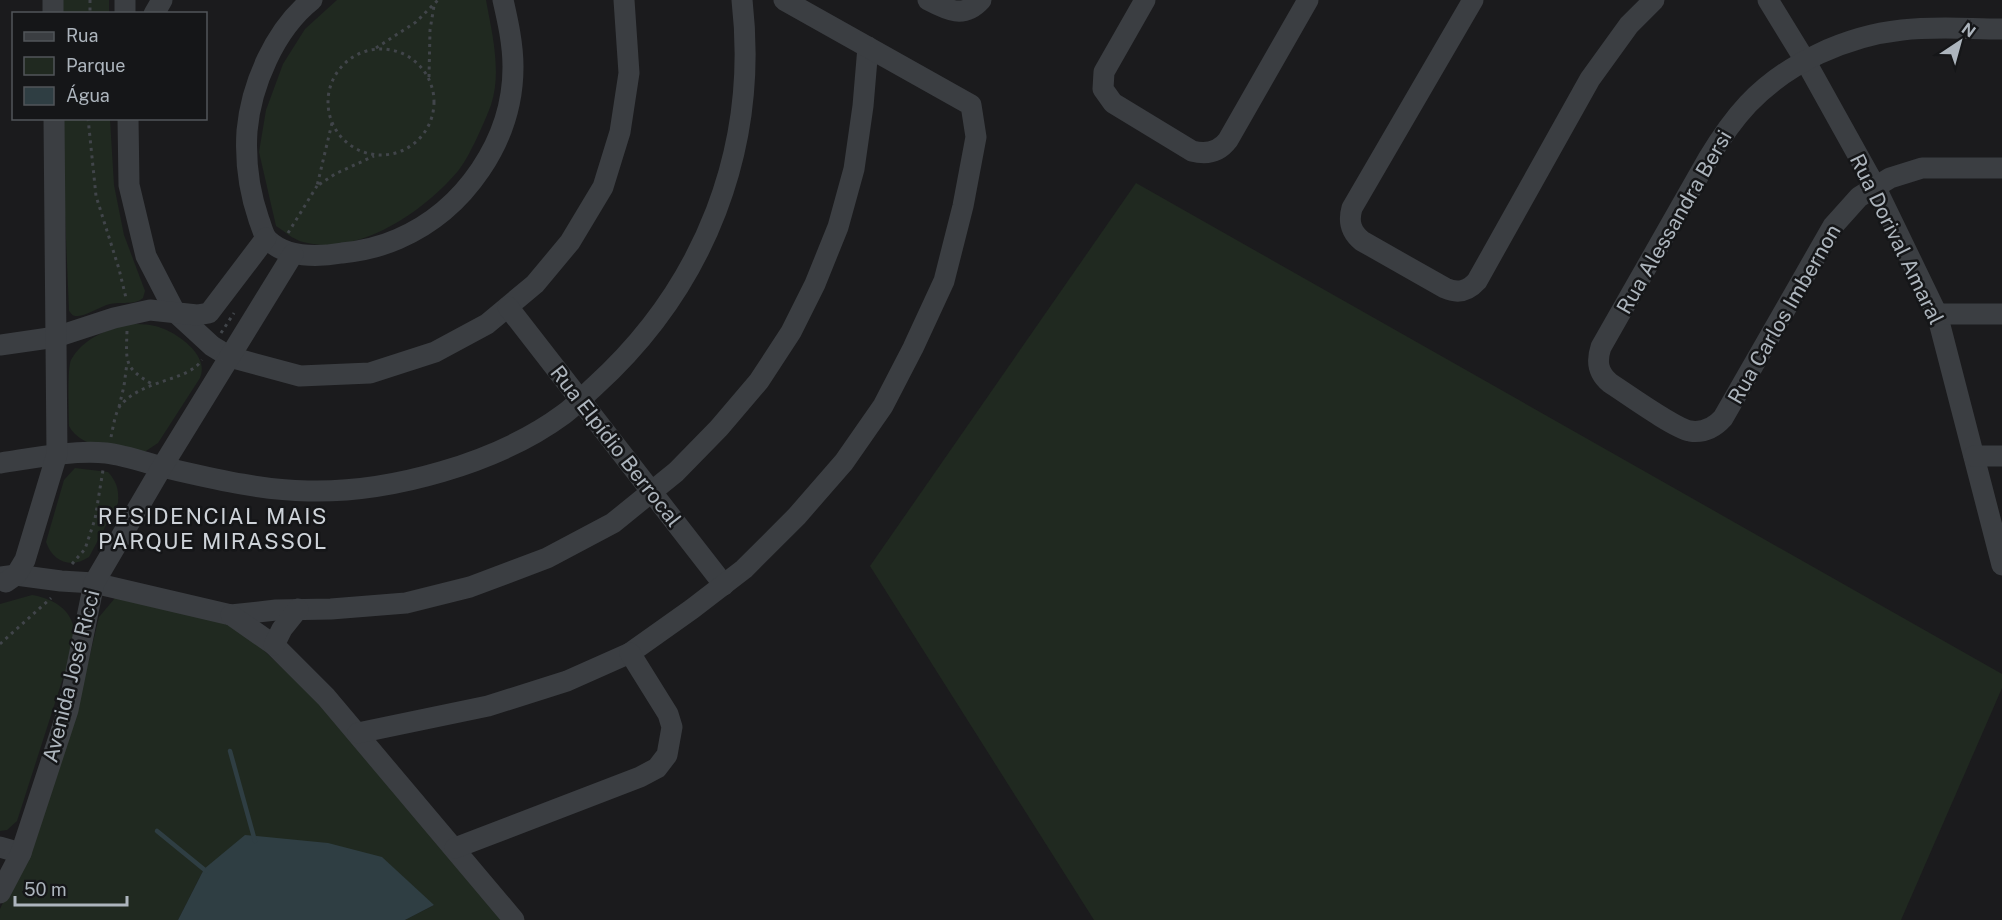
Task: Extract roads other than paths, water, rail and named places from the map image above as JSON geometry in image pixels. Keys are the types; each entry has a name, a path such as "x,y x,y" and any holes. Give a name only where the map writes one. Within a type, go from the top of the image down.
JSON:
{"street":[{"path":"279,247 251,198 245,156 249,114 260,74 280,36 312,0"},
{"path":"279,247 329,255 373,248 399,239 430,221 458,198 481,170 498,138 509,104 513,68 511,32 503,0"},
{"path":"128,120 129,185 146,256 175,312 221,351 300,376 370,373 435,352 487,324 535,284 570,242 603,187 620,132 629,73 624,0"},
{"path":"0,463 57,454 106,453 241,486 309,491 376,487 438,473 508,447 563,414 615,367 653,325 684,278 710,231 728,182 740,128 746,73 742,0"},
{"path":"358,733 488,706 567,681 630,653 744,569 797,516 844,462 883,406 944,281 963,206 976,136 971,105 784,0"},
{"path":"928,0 949,11 959,12 975,5"},
{"path":"1145,0 1104,72 1103,89 1113,103 1182,145 1197,152 1210,153 1222,147 1228,140 1308,0"},
{"path":"1473,0 1352,208 1350,224 1356,236 1362,241 1445,288 1461,291 1472,287 1477,281 1590,79 1629,25 1654,0"},
{"name":"Rua Dorival Amaral","path":"1768,0 1806,62 1875,186 1938,314 2002,565"},
{"name":"Rua Alessandra Bersi","path":"1701,431 1681,428 1610,383 1601,373 1598,356 1601,347 1726,129 1749,103 1776,80 1836,46 1868,36 1902,30 2002,29"},
{"path":"5,579 93,583 231,615 406,603 470,587 548,558 613,523 690,457 759,381 791,332 815,284 838,227 854,169 868,47"},
{"path":"5,579 25,560 57,454 54,120"},
{"name":"Rua Carlos Imbernon","path":"1701,431 1711,428 1723,418 1833,226 1845,211 1875,186 1905,172 1922,168 2002,168"},
{"path":"0,345 56,338 150,310 197,315 209,313 279,247"},
{"name":"Avenida José Ricci","path":"0,893 21,853 68,710 93,583 162,466 221,351 279,247"},
{"name":"Rua Elpídio Berrocal","path":"508,307 724,585"},
{"path":"1938,314 2002,314"},
{"path":"1974,456 2002,456"},
{"path":"274,645 282,629 298,609"},
{"path":"231,615 274,645 326,697 514,920"},
{"path":"455,848 657,768 667,755 672,727 668,714 630,653"},
{"path":"0,847 21,853"}],"water":[{"path":"245,835 328,843 382,857 434,905 405,920 178,920 204,869"}],"waterway":[{"path":"230,751 255,841"},
{"path":"157,831 206,871"}],"district":[{"name":"RESIDENCIAL MAIS PARQUE MIRASSOL","path":"213,528"}]}
